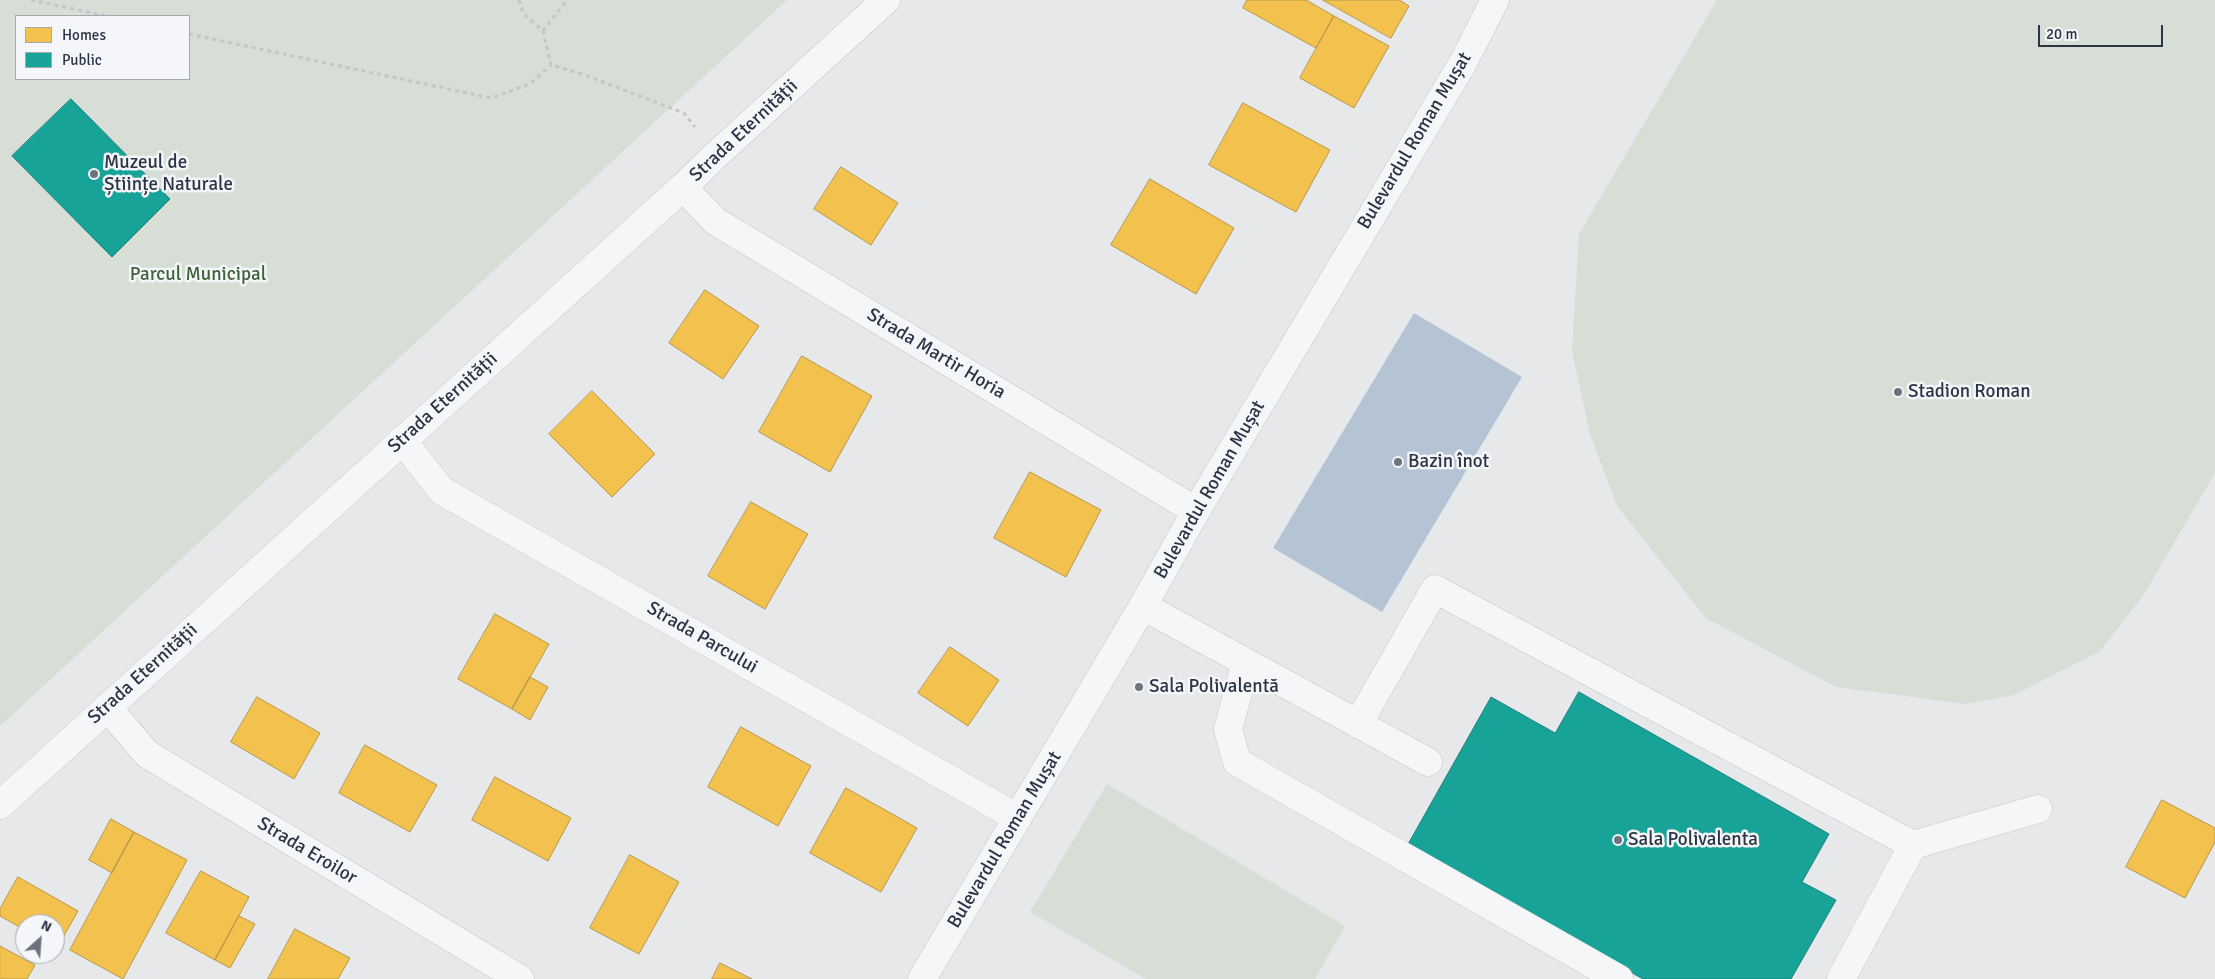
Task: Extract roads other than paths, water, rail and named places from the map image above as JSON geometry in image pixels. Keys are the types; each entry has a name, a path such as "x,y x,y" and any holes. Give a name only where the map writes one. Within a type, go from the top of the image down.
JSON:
{"street":[{"name":"Strada Eternității","path":"0,805 683,187 886,0"},
{"name":"Bulevardul Roman Mușat","path":"922,979 1143,606 1196,511 1464,61 1495,0"},
{"name":"Strada Martir Horia","path":"683,187 714,220 1196,511"},
{"name":"Strada Parcului","path":"402,440 442,491 1018,818"},
{"path":"1358,724 1435,589 1914,845 2038,809"},
{"path":"1143,606 1428,762"},
{"path":"1246,663 1228,729 1237,762 1619,979"},
{"name":"Strada Eroilor","path":"107,707 146,754 520,979"},
{"path":"1841,979 1914,845"}],"water":[{"name":"Bazin înot","path":"1414,313 1522,377 1382,612 1273,548"}],"place":[{"name":"Muzeul de Științe Naturale","path":"94,174"},
{"name":"Stadion Roman","path":"1898,392"},
{"name":"Bazin înot","path":"1398,462"},
{"name":"Sala Polivalentă","path":"1139,687"},
{"name":"Sala Polivalenta","path":"1618,840"}],"park label":[{"name":"Parcul Municipal","path":"198,275"}]}
